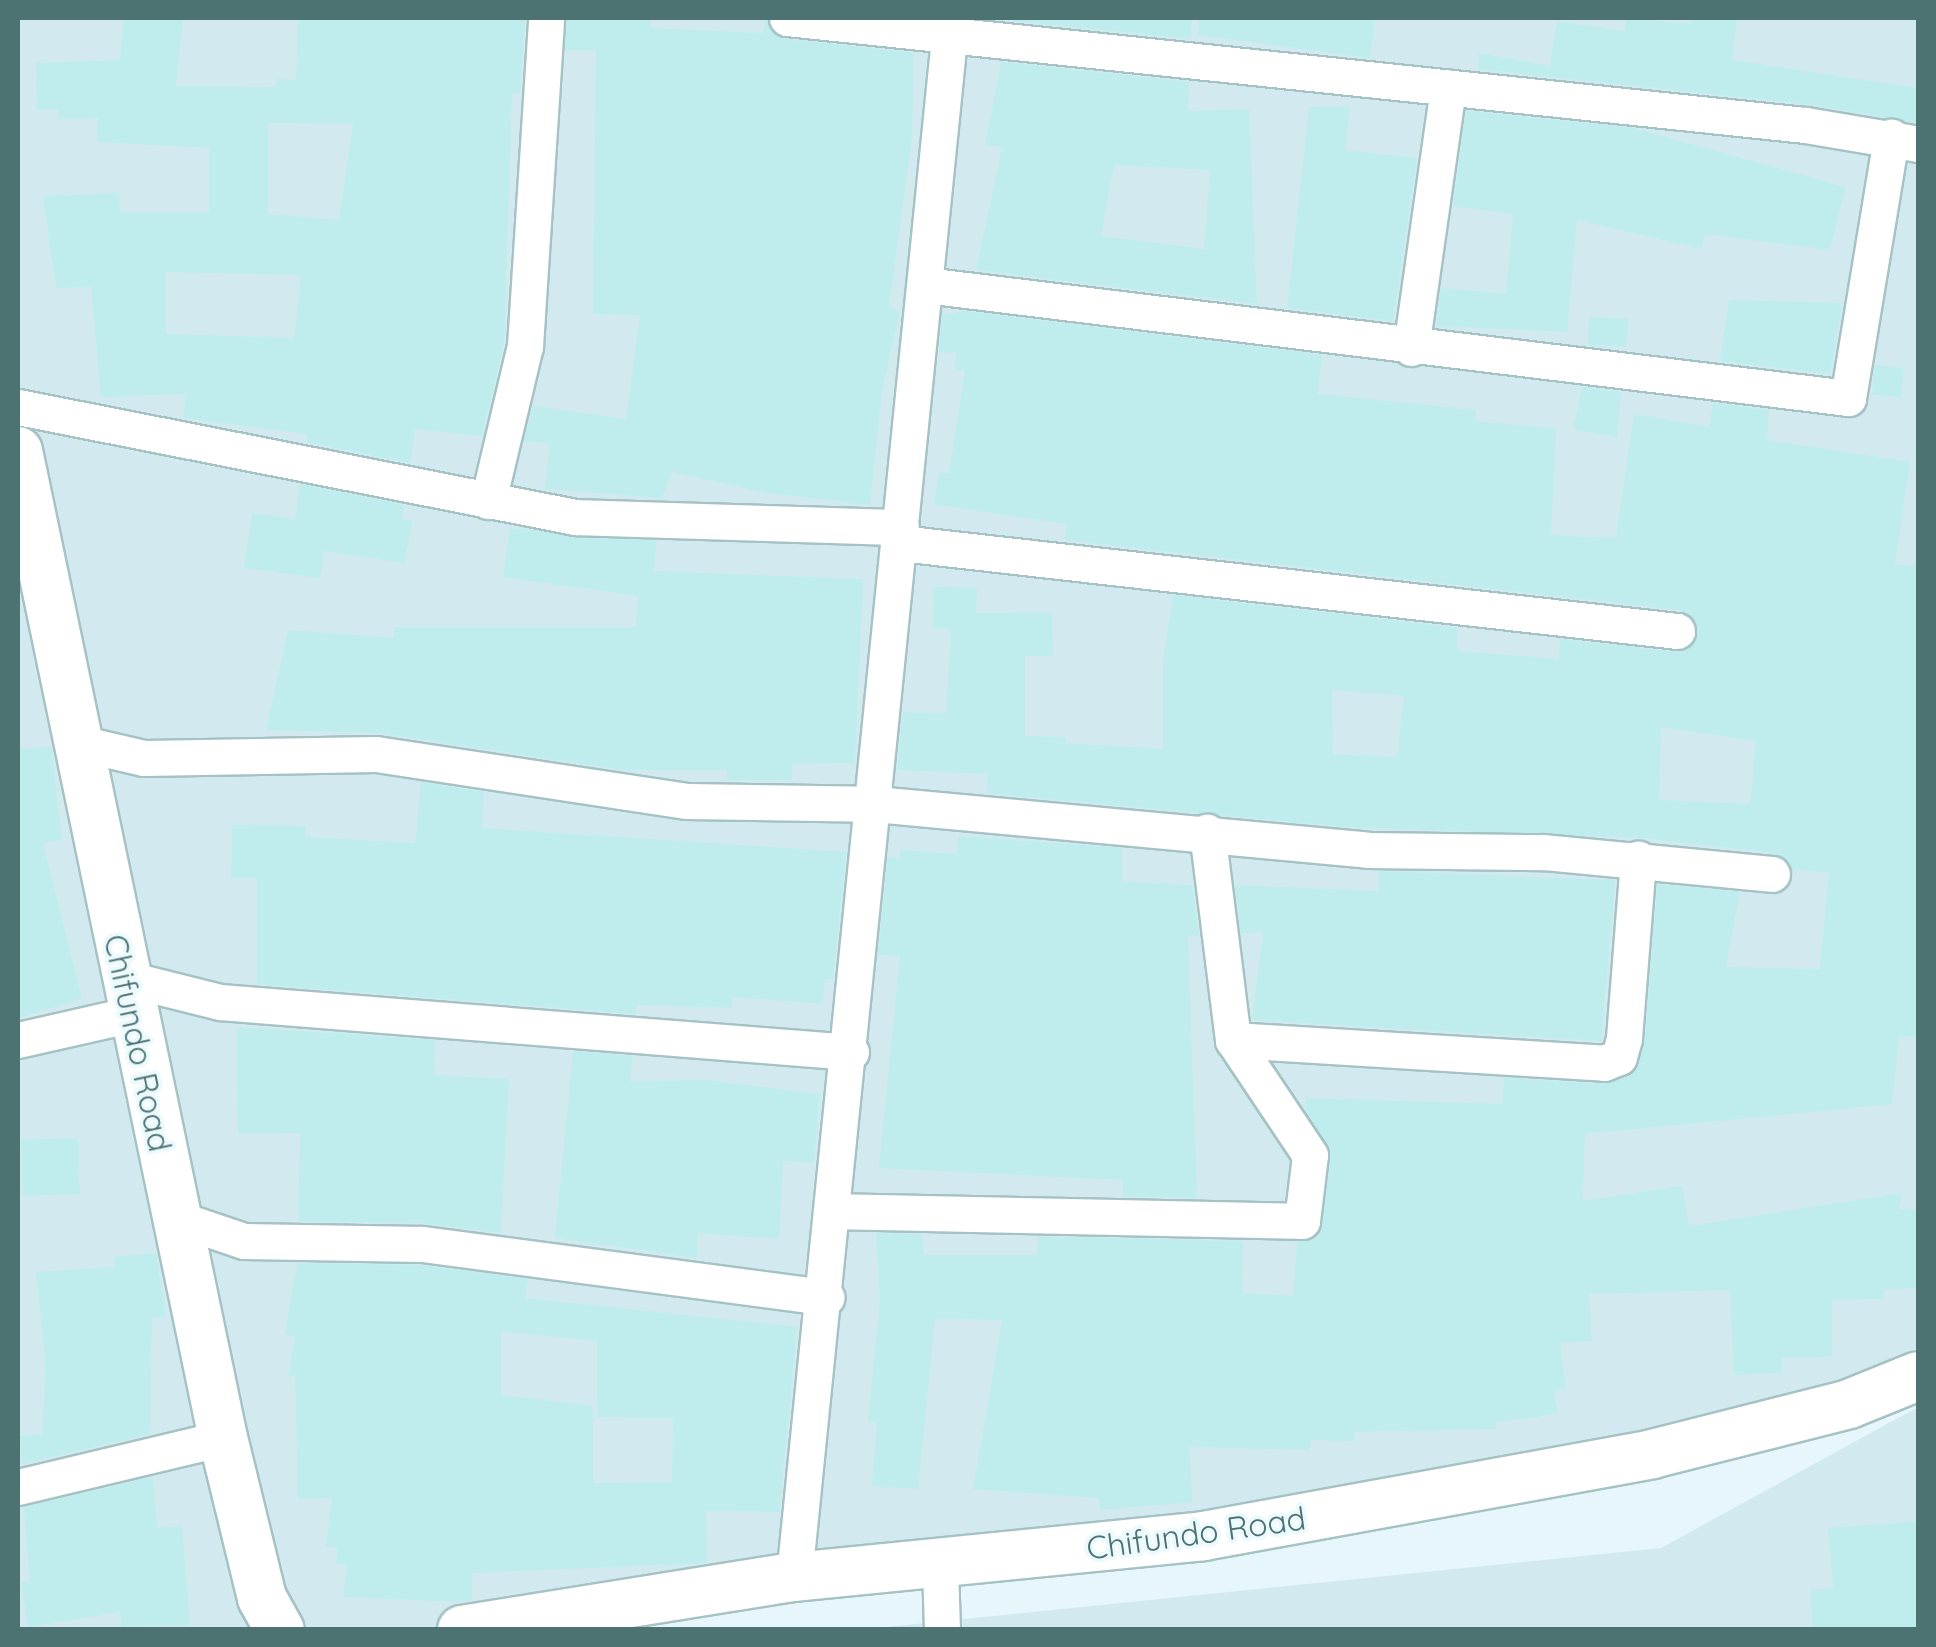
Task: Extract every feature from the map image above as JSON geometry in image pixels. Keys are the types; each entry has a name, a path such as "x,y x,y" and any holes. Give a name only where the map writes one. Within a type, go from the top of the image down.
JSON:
{"street":[{"path":"488,501 525,346 546,18"},
{"path":"788,18 950,27 1905,140 1848,398 1411,348 925,285"},
{"path":"794,1577 827,1296 950,27"},
{"path":"1411,348 1448,88"},
{"path":"18,407 488,501 650,524 901,535 1677,631"},
{"name":"Chifundo Road","path":"18,451 75,742 223,1438 262,1598 280,1630"},
{"path":"75,742 144,758 376,754 687,801 875,804 1208,832 1368,850 1638,859 1772,874"},
{"path":"835,1210 1302,1221 1310,1155 1233,1040 1208,832"},
{"path":"1233,1040 1604,1064 1619,1056 1624,1038 1638,859"},
{"path":"18,1040 128,996 851,1052"},
{"path":"176,1218 244,1241 422,1244 827,1296"},
{"name":"Chifundo Road","path":"462,1630 794,1577 940,1566 1203,1536 1652,1454 1849,1404 1918,1376"},
{"path":"18,1487 223,1438"},
{"path":"940,1566 942,1630"}],"shaded area":[{"path":"18,18 1918,18 1918,1348 1786,1402 1638,1442 475,1629 18,1629"},
{"path":"1918,1407 1918,1629 856,1630 1661,1548"}],"building":[{"path":"124,18 183,18 176,86 276,87 276,79 296,80 298,18 525,18 520,94 512,94 504,343 482,436 415,429 410,463 306,442 307,434 184,418 185,394 101,397 91,287 56,288 43,196 119,193 120,212 209,212 209,148 97,142 98,118 58,119 58,110 37,110 36,63 120,60","holes":["268,123 353,124 339,220 268,214","166,272 301,275 294,338 166,334"]},
{"path":"567,18 651,18 650,28 763,33 766,18 784,39 914,53 912,138 889,306 900,312 882,390 870,505 768,493 672,472 662,498 545,489 550,443 524,441 533,406 626,419 640,315 593,314 596,50 565,50"},
{"path":"1192,18 1191,39 1004,20"},
{"path":"1199,18 1375,18 1370,58 1198,35"},
{"path":"1626,18 1690,24 1691,18 1737,18 1732,60 1918,88 1918,123 1807,104 1478,69 1479,53 1550,66 1557,21 1624,31"},
{"path":"1001,62 1189,82 1188,111 1249,109 1257,304 976,270 1002,147 985,145","holes":["1114,165 1210,170 1204,249 1101,236"]},
{"path":"1350,106 1345,150 1417,158 1393,321 1287,308 1309,107"},
{"path":"1466,111 1633,128 1846,187 1830,250 1705,234 1702,249 1577,220 1567,332 1436,326 1441,288 1506,294 1513,214 1453,206"},
{"path":"1729,300 1842,303 1830,374 1720,361"},
{"path":"965,311 1322,355 1318,394 1476,410 1475,421 1556,429 1551,535 1616,538 1634,414 1709,427 1713,403 1769,410 1767,440 1910,462 1895,565 1918,566 1918,1037 1899,1037 1892,1104 1585,1134 1583,1201 1682,1186 1689,1226 1902,1193 1899,1209 1918,1209 1918,1288 1884,1289 1884,1299 1832,1300 1832,1357 1782,1358 1782,1373 1734,1375 1730,1290 1589,1294 1592,1341 1560,1343 1566,1390 1554,1391 1558,1414 1496,1422 1496,1429 1354,1432 1354,1441 1311,1440 1310,1450 1189,1447 1193,1502 1100,1510 1099,1498 973,1489 1002,1320 935,1319 918,1489 872,1486 877,1423 868,1422 880,1300 876,1233 922,1234 924,1255 1037,1255 1038,1237 1243,1241 1242,1293 1293,1296 1297,1242 1320,1232 1331,1158 1305,1110 1306,1098 1502,1104 1504,1078 1603,1084 1627,1077 1639,1063 1645,1040 1657,884 1740,892 1726,967 1820,969 1829,873 1792,869 1774,853 1641,838 1348,827 987,793 988,774 897,770 903,712 946,713 951,629 933,628 934,587 977,588 976,613 1052,612 1053,656 1025,656 1025,736 1066,737 1066,743 1163,749 1163,662 1173,595 1458,628 1457,651 1559,659 1560,639 1676,652 1686,650 1698,634 1696,622 1679,610 1065,540 1067,524 934,504 939,472 949,473 965,370 955,370 956,353 939,352 942,315","holes":["1332,690 1404,696 1397,757 1333,754","1661,727 1756,741 1750,804 1659,800"]},
{"path":"1589,317 1628,319 1626,347 1588,345"},
{"path":"1875,365 1904,368 1901,398 1872,395"},
{"path":"1582,387 1621,392 1617,437 1573,429"},
{"path":"300,484 404,505 402,519 412,520 405,563 324,551 320,578 244,568 252,513 295,519"},
{"path":"510,528 657,541 654,571 863,579 855,763 792,764 792,780 727,780 727,770 623,770 379,733 266,730 288,630 394,638 394,627 636,627 638,596 503,577"},
{"path":"51,747 62,840 43,843 82,999 18,1018 18,749"},
{"path":"421,782 484,792 482,828 846,852 833,979 825,979 823,1004 732,997 732,1008 637,1005 636,1014 257,984 257,878 231,878 232,825 306,826 305,837 415,843"},
{"path":"958,836 1122,848 1122,881 1192,885 1199,936 1188,936 1197,1198 1123,1196 1123,1180 879,1168 900,956 878,955 888,857 899,859 900,850 957,854"},
{"path":"1379,871 1615,880 1601,1041 1252,1020 1263,932 1241,933 1235,885 1378,891"},
{"path":"237,1027 435,1040 434,1075 509,1079 501,1233 422,1223 298,1221 300,1133 238,1134"},
{"path":"573,1051 633,1056 630,1081 707,1080 820,1094 814,1163 783,1161 779,1239 698,1233 697,1258 555,1238"},
{"path":"78,1138 80,1194 23,1196 21,1140"},
{"path":"156,1253 166,1317 152,1318 150,1434 22,1464 20,1436 42,1435 46,1365 36,1272 115,1267 114,1257"},
{"path":"297,1263 420,1265 528,1279 525,1298 797,1327 779,1512 706,1511 707,1563 472,1573 472,1600 463,1602 343,1597 347,1565 336,1564 337,1548 326,1546 332,1498 298,1499 295,1377 288,1376 295,1336 285,1335","holes":["501,1331 597,1341 597,1417 673,1418 672,1482 593,1483 593,1406 501,1395"]},
{"path":"153,1477 157,1528 182,1526 190,1625 121,1627 120,1612 28,1627 21,1582 30,1581 24,1507"},
{"path":"1918,1521 1918,1630 1813,1630 1810,1590 1833,1588 1828,1528"}]}
